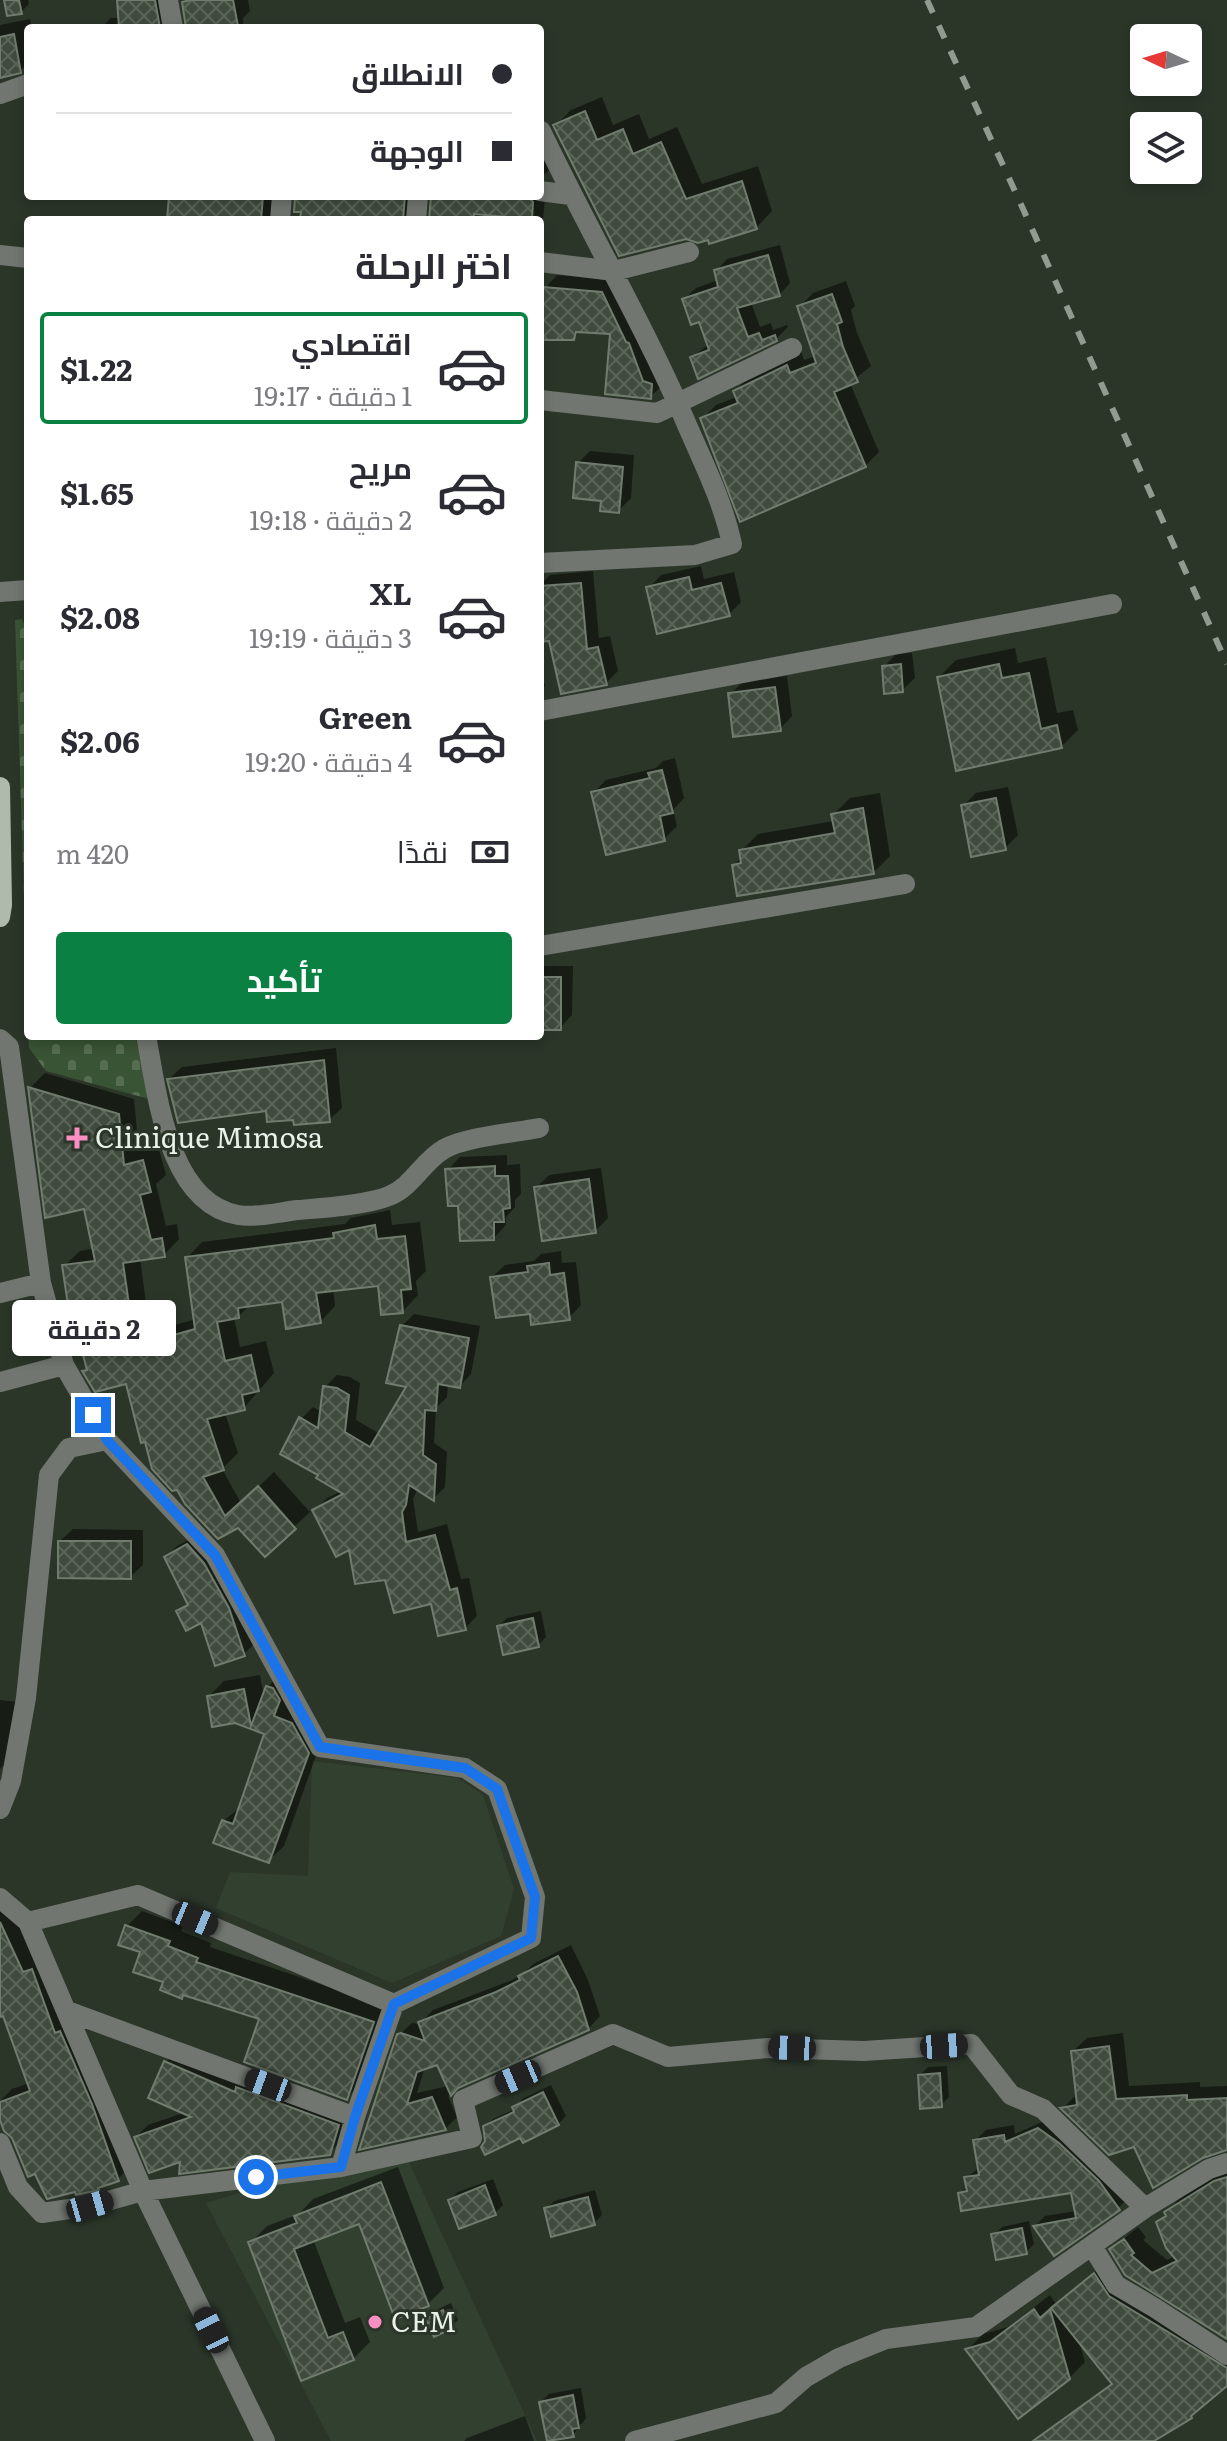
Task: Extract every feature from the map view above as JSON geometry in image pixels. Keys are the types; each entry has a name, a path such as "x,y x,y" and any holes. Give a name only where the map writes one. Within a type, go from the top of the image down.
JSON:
{"main road":[{"path":"0,787 0,917"}],"street":[{"path":"168,0 172,24"},
{"path":"0,94 24,85"},
{"path":"544,137 571,195 614,271 677,402 725,511 732,544 695,555 544,563"},
{"path":"544,192 571,195"},
{"path":"544,262 614,271 689,252"},
{"path":"0,255 24,258"},
{"path":"544,400 657,413 792,348"},
{"path":"0,592 24,592"},
{"path":"544,710 1112,604"},
{"path":"544,945 905,884"},
{"path":"0,1039 9,1047 41,1283 64,1365 107,1440 215,1555 320,1747 465,1768 497,1789 535,1897 531,1938 394,2004 341,2167"},
{"path":"147,1040 162,1117 178,1165 192,1186 213,1204 238,1215 383,1198 406,1185 441,1150 455,1144 539,1128"},
{"path":"0,1293 41,1283"},
{"path":"0,1382 64,1365"},
{"path":"0,1809 26,1698 49,1475 69,1448 107,1440"},
{"path":"28,1922 138,1895 394,2004"},
{"path":"0,1898 28,1922 143,2191 265,2441"},
{"path":"67,2011 355,2117"},
{"path":"0,2143 18,2187 42,2213 90,2206 143,2191 341,2167 472,2138 463,2100 613,2034 668,2057 768,2048 864,2051 971,2044 1011,2095 1043,2109 1145,2208"},
{"path":"635,2441 776,2403 806,2377 839,2358 886,2339 976,2327 1145,2208 1209,2169 1227,2163"},
{"path":"1092,2246 1116,2285 1227,2355"}],"shaded area":[{"path":"312,1761 458,1778 483,1795 514,1889 501,1936 392,1983 216,1908 230,1872 308,1876"},
{"name":"CEM","path":"408,2160 537,2441 331,2441 206,2203 273,2183"}],"green space":[{"path":"22,619 24,624 24,898 15,620"},
{"path":"28,1040 136,1040 149,1099 46,1071 29,1048"}],"building":[{"path":"4,0 19,0 22,14 7,16"},
{"path":"117,0 155,0 159,24 119,24"},
{"path":"233,0 238,24 185,24 182,2"},
{"path":"14,34 21,73 0,78 0,37"},
{"path":"585,111 597,140 623,129 633,154 661,142 686,199 742,181 757,229 709,244 708,240 698,243 686,239 619,256 553,125"},
{"path":"169,200 263,200 261,216 167,216"},
{"path":"295,200 405,200 403,216 300,216 301,212 294,212"},
{"path":"431,200 533,202 532,216 429,216"},
{"path":"768,255 780,296 737,308 748,337 759,333 762,340 775,335 777,341 698,379 690,357 709,350 699,322 691,325 682,299 718,287 714,270"},
{"path":"544,287 602,292 629,343 643,381 652,384 651,399 605,394 610,334 576,332 574,340 544,340"},
{"path":"832,294 842,322 837,324 843,347 858,382 834,392 866,467 740,522 700,418 738,403 733,391 787,365 790,373 816,363 797,306"},
{"path":"576,462 623,467 619,513 600,511 601,501 573,498"},
{"path":"689,577 692,590 721,583 730,616 657,634 646,587"},
{"path":"581,583 587,649 598,647 607,685 561,694 549,641 544,642 544,586"},
{"path":"901,664 903,692 884,694 882,666"},
{"path":"999,664 1002,678 1029,673 1041,729 1057,725 1062,748 956,771 937,677"},
{"path":"775,687 781,731 733,737 728,693"},
{"path":"662,770 673,813 660,816 665,841 606,855 591,792 650,778 648,773"},
{"path":"996,798 1006,850 971,857 961,805"},
{"path":"863,808 874,874 737,896 732,865 741,863 739,850 835,833 831,814"},
{"path":"544,977 561,977 561,1030 544,1030"},
{"path":"324,1060 330,1122 294,1125 293,1120 267,1122 266,1111 178,1123 167,1079"},
{"path":"28,1087 119,1114 124,1165 143,1160 151,1192 140,1195 151,1240 162,1238 165,1257 123,1263 135,1346 195,1329 185,1257 334,1238 333,1233 375,1225 377,1239 405,1236 411,1289 401,1290 403,1313 381,1315 378,1286 316,1293 321,1323 286,1329 282,1302 238,1308 239,1318 217,1322 225,1361 251,1355 259,1391 242,1395 245,1410 207,1419 224,1470 203,1477 225,1516 258,1486 296,1529 265,1557 238,1528 218,1539 185,1504 177,1490 172,1491 152,1469 145,1442 141,1443 126,1384 95,1392 82,1371 87,1370 80,1344 74,1345 62,1265 95,1261 84,1209 45,1218"},
{"path":"495,1166 495,1176 508,1176 510,1208 503,1209 504,1222 494,1222 494,1240 460,1241 458,1206 448,1206 445,1169"},
{"path":"589,1179 596,1233 542,1241 534,1187"},
{"path":"549,1263 550,1275 564,1273 570,1320 531,1325 530,1314 496,1318 490,1277 528,1272 527,1266"},
{"path":"400,1325 469,1338 460,1388 438,1384 436,1411 425,1410 423,1455 436,1464 434,1501 409,1485 402,1512 406,1542 435,1535 450,1590 457,1588 466,1630 438,1636 431,1604 394,1613 385,1580 355,1584 349,1550 336,1557 312,1510 343,1494 316,1478 318,1475 280,1454 299,1417 318,1428 323,1386 337,1388 349,1395 345,1432 370,1447 406,1387 386,1383"},
{"path":"58,1541 131,1541 131,1579 58,1578"},
{"path":"187,1544 204,1563 229,1608 245,1656 215,1666 201,1623 186,1631 176,1611 188,1605 164,1557"},
{"path":"533,1618 539,1647 503,1655 497,1626"},
{"path":"266,1686 273,1688 280,1700 274,1716 292,1723 309,1753 269,1863 213,1843 222,1820 233,1824 264,1734 235,1723 212,1727 207,1696 244,1689 251,1726"},
{"path":"0,1922 23,1972 32,1969 55,2033 60,2031 92,2104 119,2181 99,2190 47,2199 35,2174 28,2177 12,2138 4,2131 0,2120 0,2102 30,2091 3,2016 0,2017"},
{"path":"125,1925 170,1941 168,1946 198,1958 196,1962 374,2022 347,2100 244,2062 259,2019 183,1995 182,1999 160,1990 163,1982 133,1972 140,1952 118,1945"},
{"path":"558,1956 577,1992 589,2030 458,2088 451,2096 437,2065 417,2072 407,2104 432,2097 446,2130 359,2150 397,2034 425,2041 418,2022 496,1992 520,1980 518,1976"},
{"path":"1109,2046 1116,2099 1187,2095 1187,2100 1227,2098 1227,2150 1203,2158 1153,2188 1134,2147 1109,2155 1060,2108 1077,2105 1071,2051"},
{"path":"164,2061 235,2092 236,2087 339,2125 330,2155 179,2174 180,2162 149,2173 134,2137 191,2117 148,2098"},
{"path":"940,2073 942,2107 920,2109 918,2075"},
{"path":"543,2092 559,2125 523,2143 520,2138 485,2155 481,2147 485,2141 483,2126 514,2112 512,2107"},
{"path":"1038,2128 1059,2143 1099,2181 1120,2210 1054,2256 1033,2226 1076,2218 1071,2193 961,2211 958,2193 967,2191 964,2177 979,2175 973,2140 1004,2135 1005,2142"},
{"path":"1227,2177 1227,2339 1125,2275 1109,2249 1124,2239 1134,2253 1131,2255 1152,2273 1177,2261 1166,2248 1156,2222 1166,2216 1164,2212 1214,2181"},
{"path":"381,2182 429,2306 395,2319 359,2224 294,2249 328,2338 343,2332 354,2360 301,2381 248,2242 297,2223 294,2216"},
{"path":"485,2185 496,2215 459,2229 448,2200"},
{"path":"588,2197 595,2225 551,2237 544,2208"},
{"path":"1022,2228 1027,2254 996,2260 991,2234"},
{"path":"1094,2273 1109,2296 1227,2368 1227,2386 1192,2418 1154,2441 1033,2441 1112,2384 1051,2308"},
{"path":"1034,2309 1040,2318 1050,2309 1070,2379 1018,2419 965,2349 990,2342"},
{"path":"443,2310 451,2329 434,2337 425,2318"},
{"path":"573,2395 579,2428 572,2429 574,2437 547,2441 539,2402"}],"railway":[{"path":"927,0 1227,664"}],"place":[{"name":"Clinique Mimosa","path":"77,1138"},
{"name":"CEM","path":"375,2322"}],"route":[{"path":"93,1415 107,1440 215,1555 320,1747 465,1768 497,1789 535,1897 531,1938 394,2004 341,2167 256,2177"}]}
